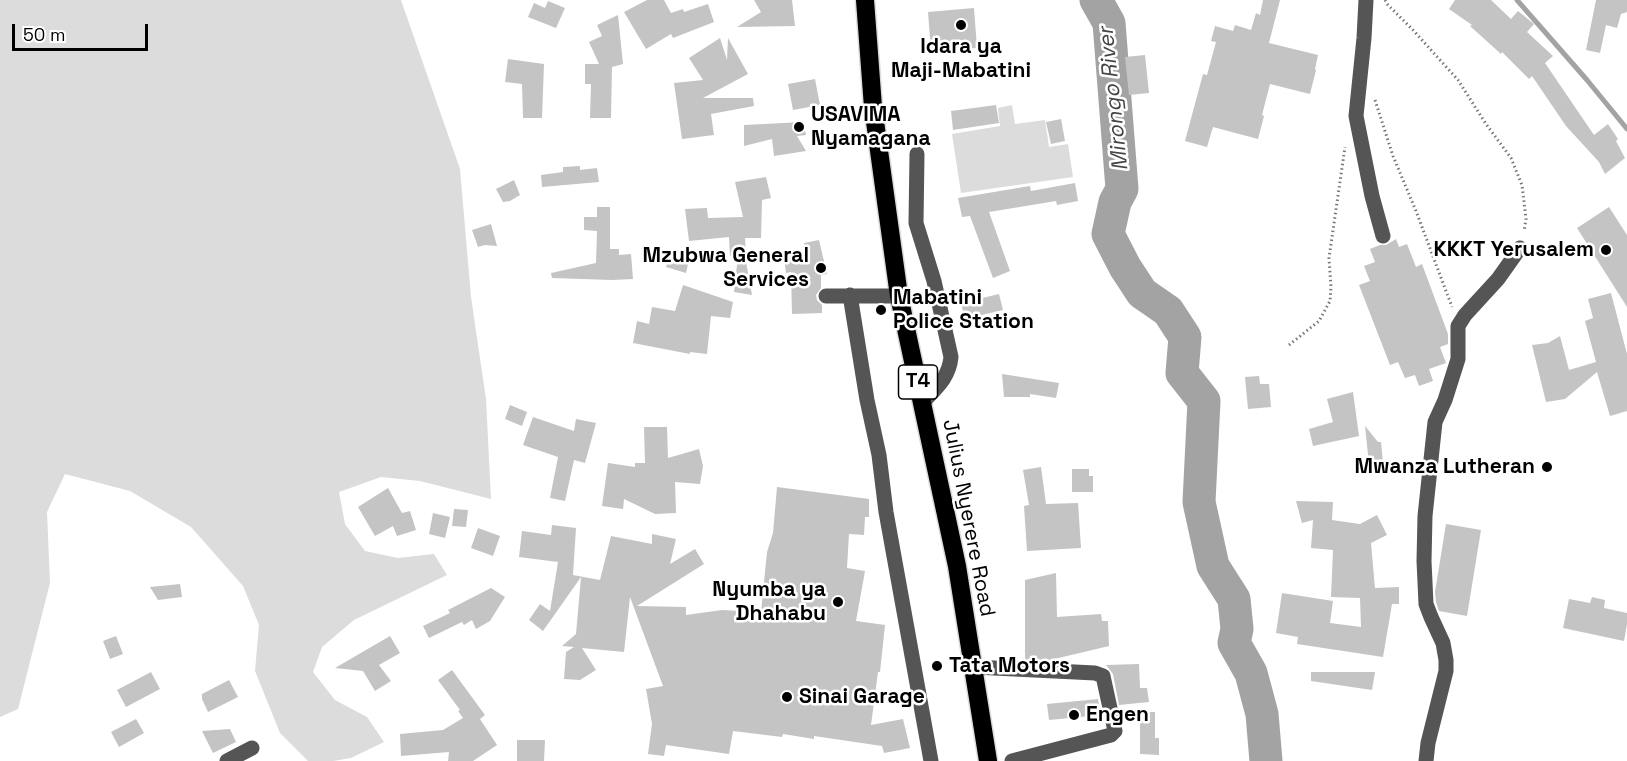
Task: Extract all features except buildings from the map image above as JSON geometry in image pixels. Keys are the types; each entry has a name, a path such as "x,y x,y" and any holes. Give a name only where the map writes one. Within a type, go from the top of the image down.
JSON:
{"highway":[{"name":"Julius Nyerere Road","path":"865,0 873,107 899,296 957,566 988,761"}],"street":[{"path":"1366,0 1356,117 1372,196 1383,236"},
{"path":"917,154 916,223 934,281 951,357 946,377 922,403"},
{"path":"1426,761 1428,743 1446,671 1443,643 1426,604 1424,561 1425,516 1435,422 1445,400 1458,359 1458,326 1498,279 1520,248"},
{"path":"850,295 931,761"},
{"path":"826,296 899,296"},
{"path":"974,668 1095,673 1103,676 1115,731 1111,735 1012,761"},
{"path":"227,761 252,748"}],"path":[{"path":"1385,0 1458,81 1511,158 1522,185 1526,219 1520,248"},
{"path":"1374,97 1393,156 1431,249 1458,326"},
{"path":"1289,345 1319,321 1330,301 1329,258 1344,151 1356,117"}],"shaded area":[{"path":"0,0 401,0 460,169 471,297 486,399 491,499 420,481 381,477 339,492 345,524 365,551 398,558 434,554 447,575 354,620 322,647 313,672 335,700 367,717 384,742 351,758 308,761 280,733 255,671 259,625 243,586 191,527 130,491 65,474 47,512 50,583 18,709 0,717"},
{"path":"1012,105 1015,124 1045,120 1049,147 1068,144 1073,177 961,193 952,134 1000,126 998,108"}],"waterway":[{"name":"Mirongo River","path":"1096,0 1109,23 1122,189 1115,202 1108,234 1142,293 1168,311 1185,337 1182,373 1204,401 1199,502 1213,566 1234,599 1237,629 1234,643 1251,673 1262,714 1266,761"},
{"path":"1517,0 1627,129"}],"place":[{"name":"Idara ya Maji-Mabatini","path":"961,25"},
{"name":"USAVIMA Nyamagana","path":"799,127"},
{"name":"KKKT Yerusalem","path":"1606,250"},
{"name":"Mzubwa General Services","path":"821,268"},
{"name":"Mabatini Police Station","path":"881,310"},
{"name":"Mwanza Lutheran","path":"1547,467"},
{"name":"Nyumba ya Dhahabu","path":"838,602"},
{"name":"Tata Motors","path":"937,666"},
{"name":"Sinai Garage","path":"787,697"},
{"name":"Engen","path":"1074,715"}]}
